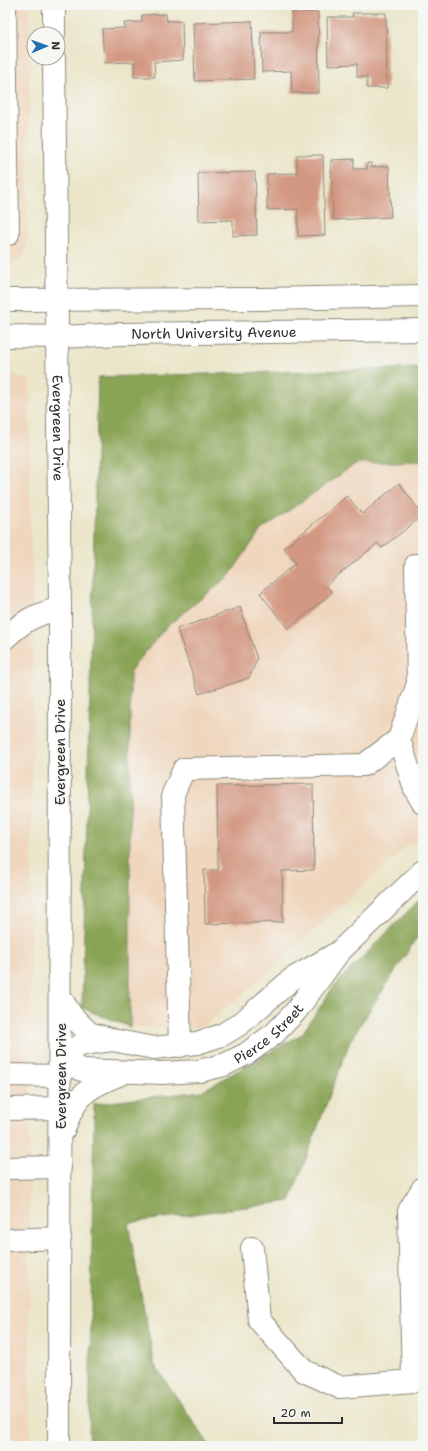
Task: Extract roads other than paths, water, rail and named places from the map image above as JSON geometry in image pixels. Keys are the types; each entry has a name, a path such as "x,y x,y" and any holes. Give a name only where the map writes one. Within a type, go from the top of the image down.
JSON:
{"street":[{"path":"5,5 8,234 5,234"},
{"path":"54,5 54,26"},
{"name":"Evergreen Drive","path":"54,66 60,608 60,1446"},
{"path":"5,300 262,299 423,296"},
{"name":"North University Avenue","path":"5,336 58,337 122,334 423,330"},
{"path":"180,1046 173,794 184,769 364,765 399,739 418,683 416,565"},
{"path":"5,638 22,622 60,608"},
{"path":"399,739 415,766 415,789 423,803"},
{"name":"Pierce Street","path":"61,1065 81,1070 124,1073 200,1071 224,1065 246,1054 274,1034 296,1011 339,952 423,872"},
{"path":"60,997 72,1016 89,1033 112,1040 154,1048 180,1046 197,1043 222,1035 240,1024 292,979 339,952"},
{"path":"5,1075 61,1065 83,1044 112,1040"},
{"path":"60,1137 70,1111 85,1091 100,1082 124,1073"},
{"path":"5,1109 61,1108"},
{"path":"5,1168 60,1167"},
{"path":"252,1248 259,1320 304,1371 339,1388 418,1381 409,1211 423,1188"},
{"path":"5,1240 60,1238"}]}
